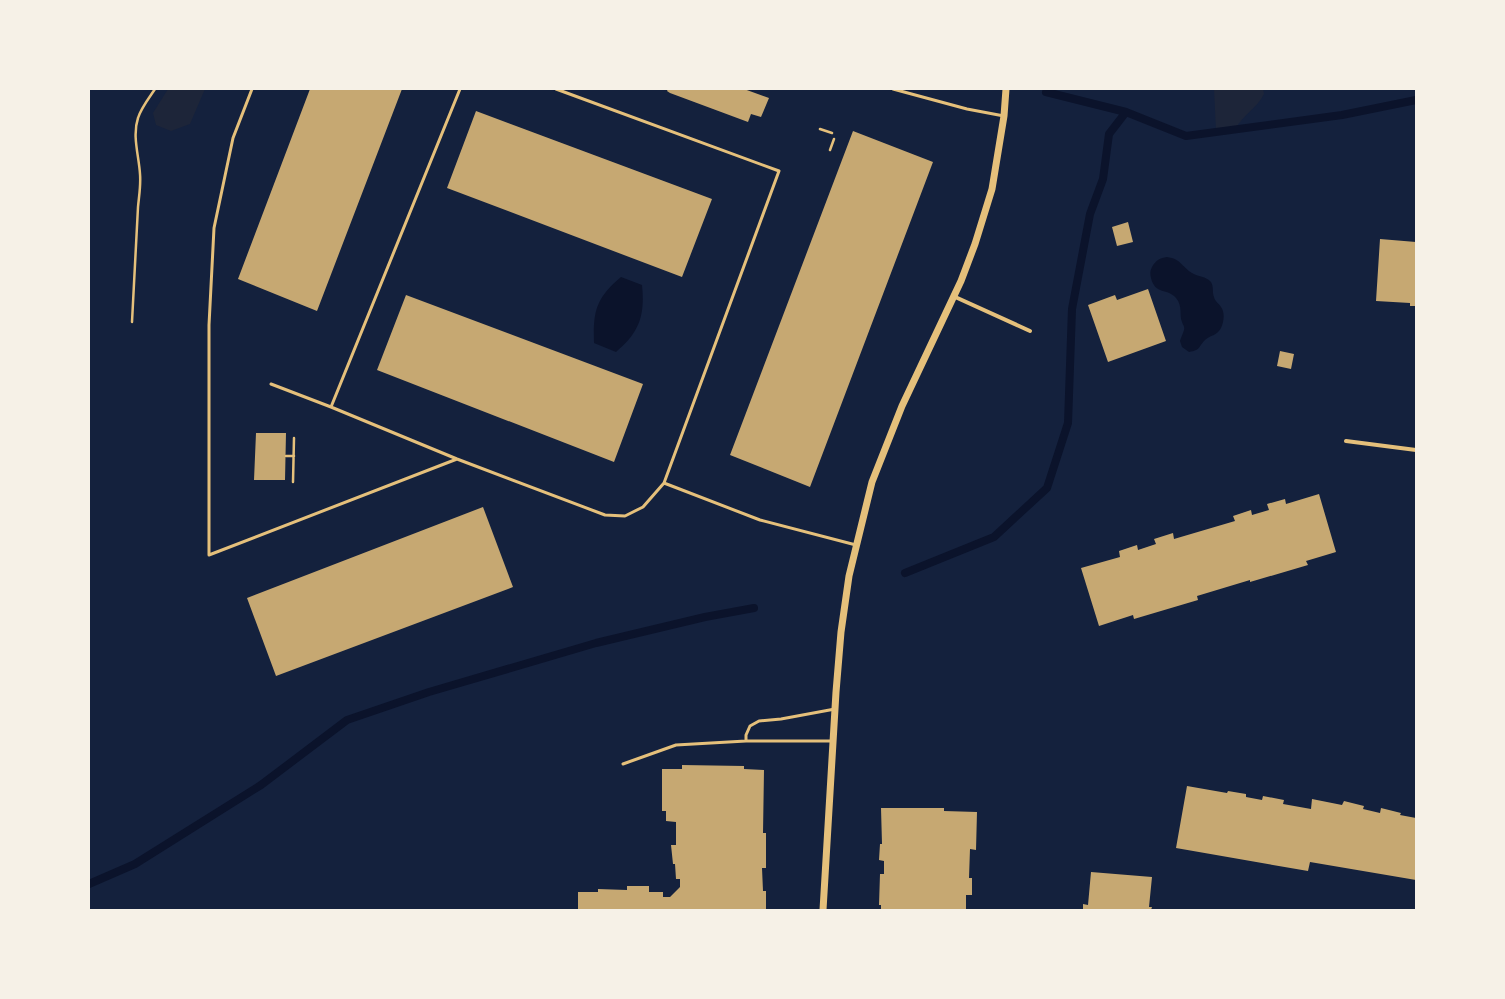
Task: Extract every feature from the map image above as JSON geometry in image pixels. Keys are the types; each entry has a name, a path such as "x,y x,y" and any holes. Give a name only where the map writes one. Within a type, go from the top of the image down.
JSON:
{"street":[{"path":"823,910 835,709 841,632 848,576 872,482 902,406 954,296 975,244 992,188 1004,116 1006,89"},
{"path":"954,296 1030,331"},
{"path":"1346,441 1416,450"}],"lane":[{"path":"252,89 233,138 214,228 209,325 209,555 457,459"},
{"path":"331,407 460,89"},
{"path":"271,384 457,459 606,515 625,516 643,507 664,483 779,171 556,89"},
{"path":"893,89 967,109 1004,116"},
{"path":"664,483 760,520 856,545"},
{"path":"746,741 746,735 750,726 759,720 781,719 835,709"},
{"path":"623,764 676,745 704,742 833,741"}],"path":[{"path":"132,322 140,185 136,128 138,118 155,89"},
{"path":"820,129 832,133"},
{"path":"830,150 834,139"},
{"path":"293,482 294,438"},
{"path":"286,456 294,456"}],"shaded area":[{"path":"168,89 205,89 190,124 171,131 156,125 153,113"},
{"path":"1214,89 1263,89 1264,94 1236,128 1216,131"},
{"path":"1167,257 1175,259 1192,273 1211,282 1215,299 1223,312 1223,323 1219,331 1207,338 1197,349 1193,351 1189,352 1182,347 1180,341 1184,328 1178,301 1173,295 1155,287 1151,278 1151,268 1158,260"},
{"path":"621,277 642,285 643,305 636,330 624,345 616,352 594,343 594,322 601,299"}],"building":[{"path":"310,89 402,89 317,311 238,279"},
{"path":"668,89 744,89 769,98 761,117 751,114 748,122 670,93 667,91"},
{"path":"476,111 712,199 682,277 447,188"},
{"path":"853,131 933,162 810,487 730,455"},
{"path":"1128,222 1133,242 1117,246 1112,227"},
{"path":"1380,239 1416,242 1416,306 1410,306 1410,303 1376,301"},
{"path":"1148,289 1166,341 1108,362 1088,305 1115,295 1117,300"},
{"path":"406,295 643,384 614,462 377,370"},
{"path":"1280,351 1294,354 1291,369 1277,366"},
{"path":"256,433 286,433 285,480 254,480"},
{"path":"1319,494 1336,552 1306,561 1308,565 1197,596 1198,600 1134,619 1133,615 1099,626 1081,568 1120,557 1119,551 1137,545 1138,550 1156,544 1154,539 1173,533 1174,539 1235,521 1233,516 1251,510 1252,515 1269,510 1267,504 1285,499 1286,504"},
{"path":"483,507 513,587 276,676 247,598"},
{"path":"682,765 744,766 744,769 764,770 763,833 766,833 766,868 762,868 763,891 766,891 766,910 578,910 578,892 598,892 598,889 627,890 627,886 649,886 649,892 663,892 663,897 670,897 680,887 680,879 676,879 671,845 676,845 676,822 666,821 666,811 662,811 662,769 682,769"},
{"path":"1187,786 1227,793 1228,791 1246,794 1246,797 1262,800 1263,796 1284,800 1283,804 1311,809 1312,799 1342,805 1344,801 1364,806 1363,809 1380,813 1381,808 1401,813 1400,815 1416,818 1416,880 1310,862 1308,871 1176,848"},
{"path":"881,808 944,808 944,811 977,812 976,850 970,849 969,878 972,878 972,895 966,895 966,910 881,910 881,905 879,905 880,874 884,874 884,861 879,860 880,844 882,844"},
{"path":"1091,872 1152,877 1149,907 1152,907 1151,910 1083,910 1083,904 1088,905"}],"waterway":[{"path":"1046,92 1126,112 1186,136 1342,115 1416,100"},
{"path":"905,573 994,537 1047,488 1068,423 1072,309 1090,214 1103,179 1109,134 1126,112"},
{"path":"89,884 135,864 261,785 347,720 429,692 596,643 705,617 754,608"}]}
